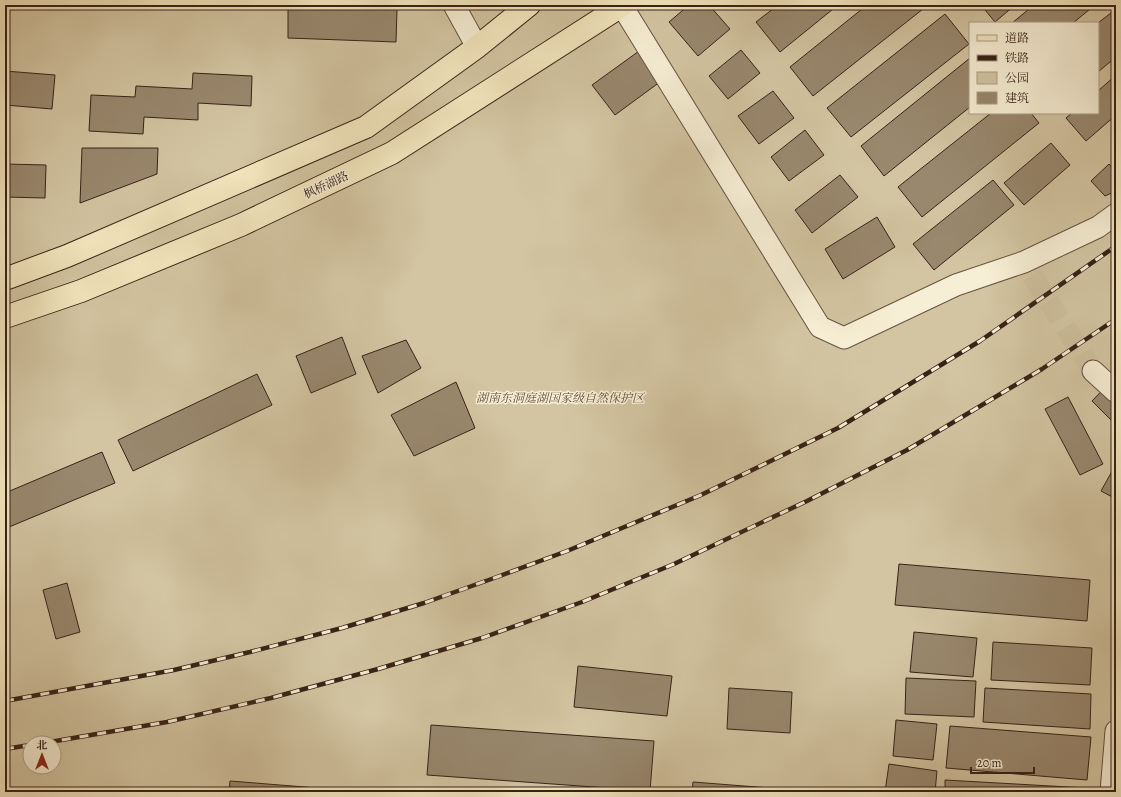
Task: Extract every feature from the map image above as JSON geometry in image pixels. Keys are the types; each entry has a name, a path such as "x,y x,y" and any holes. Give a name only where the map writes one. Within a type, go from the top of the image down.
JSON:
{"main road":[{"path":"5,279 67,256 366,127 477,47 529,5"},
{"name":"枫桥湖路","path":"5,317 81,291 242,225 392,153 622,6"}],"street":[{"path":"454,5 477,47"},
{"path":"622,6 820,326 844,338 956,285 1028,268 1098,227 1116,214"},
{"path":"1093,371 1116,392"},
{"path":"1110,792 1116,731"}],"green space":[{"name":"湖南东洞庭湖国家级自然保护区","path":"5,5 1116,5 1116,792 5,792"}],"building":[{"path":"166,5 257,5 257,8"},
{"path":"395,5 441,5 441,6"},
{"path":"689,5 709,5 730,29 698,56 669,22"},
{"path":"778,5 838,5 780,52 756,22"},
{"path":"867,5 928,5 813,96 790,67"},
{"path":"981,5 1015,5 995,22"},
{"path":"1034,5 1095,5 1074,22 1013,22"},
{"path":"288,6 397,9 396,42 288,38"},
{"path":"1116,9 1116,57 1099,71 1099,22"},
{"path":"945,14 969,44 851,137 827,108"},
{"path":"646,46 668,76 615,115 592,85"},
{"path":"741,50 760,73 728,99 709,76"},
{"path":"969,59 969,108 884,176 861,146"},
{"path":"5,71 55,75 52,109 5,105"},
{"path":"193,73 252,76 251,106 198,103 198,120 144,117 143,134 89,131 91,95 135,97 136,86 192,89"},
{"path":"1116,75 1116,115 1086,141 1066,118 1071,114 1099,114 1099,90"},
{"path":"773,91 794,118 759,144 738,116"},
{"path":"990,114 1032,114 1039,123 922,217 898,187"},
{"path":"805,130 824,155 789,181 771,157"},
{"path":"1051,143 1070,165 1024,205 1004,183"},
{"path":"82,148 158,148 157,174 80,203"},
{"path":"5,164 46,165 45,198 5,197"},
{"path":"1109,164 1116,172 1116,191 1105,196 1091,181"},
{"path":"840,175 858,197 812,233 795,210"},
{"path":"993,180 1014,205 934,270 913,244"},
{"path":"877,217 895,247 843,279 825,249"},
{"path":"342,337 356,374 311,393 296,356"},
{"path":"406,340 421,368 378,393 362,356"},
{"path":"257,374 272,405 133,471 118,440"},
{"path":"1112,380 1116,383 1116,425 1092,401"},
{"path":"456,382 475,428 414,456 391,415"},
{"path":"1068,397 1103,464 1080,475 1045,409"},
{"path":"102,452 115,483 9,527 5,517 5,493"},
{"path":"1116,464 1116,499 1101,491"},
{"path":"899,564 1090,580 1087,621 895,605"},
{"path":"67,583 80,632 56,639 43,590"},
{"path":"914,632 977,638 973,677 910,672"},
{"path":"993,642 1092,648 1090,685 991,680"},
{"path":"578,666 672,676 667,716 574,707"},
{"path":"906,678 976,681 974,717 905,714"},
{"path":"729,688 792,692 790,733 727,729"},
{"path":"985,688 1091,694 1090,729 983,722"},
{"path":"896,720 937,724 933,760 893,756"},
{"path":"431,725 654,741 650,791 427,775"},
{"path":"950,726 1091,737 1087,780 946,768"},
{"path":"889,764 937,771 935,792 885,792"},
{"path":"945,780 1086,788 1085,792 945,792"},
{"path":"230,781 367,792 229,792"},
{"path":"693,782 821,792 692,792"},
{"path":"80,789 131,792 79,792"}],"tunnel":[{"path":"1032,275 1093,371"}],"railway":[{"path":"5,701 174,670 342,628 424,603 567,551 701,495 838,428 980,341 1116,246"},
{"path":"62,740 167,722 271,698 378,669 482,638 582,602 674,564 807,501 907,450 1042,369 1116,319"},
{"path":"5,749 22,746"}]}
